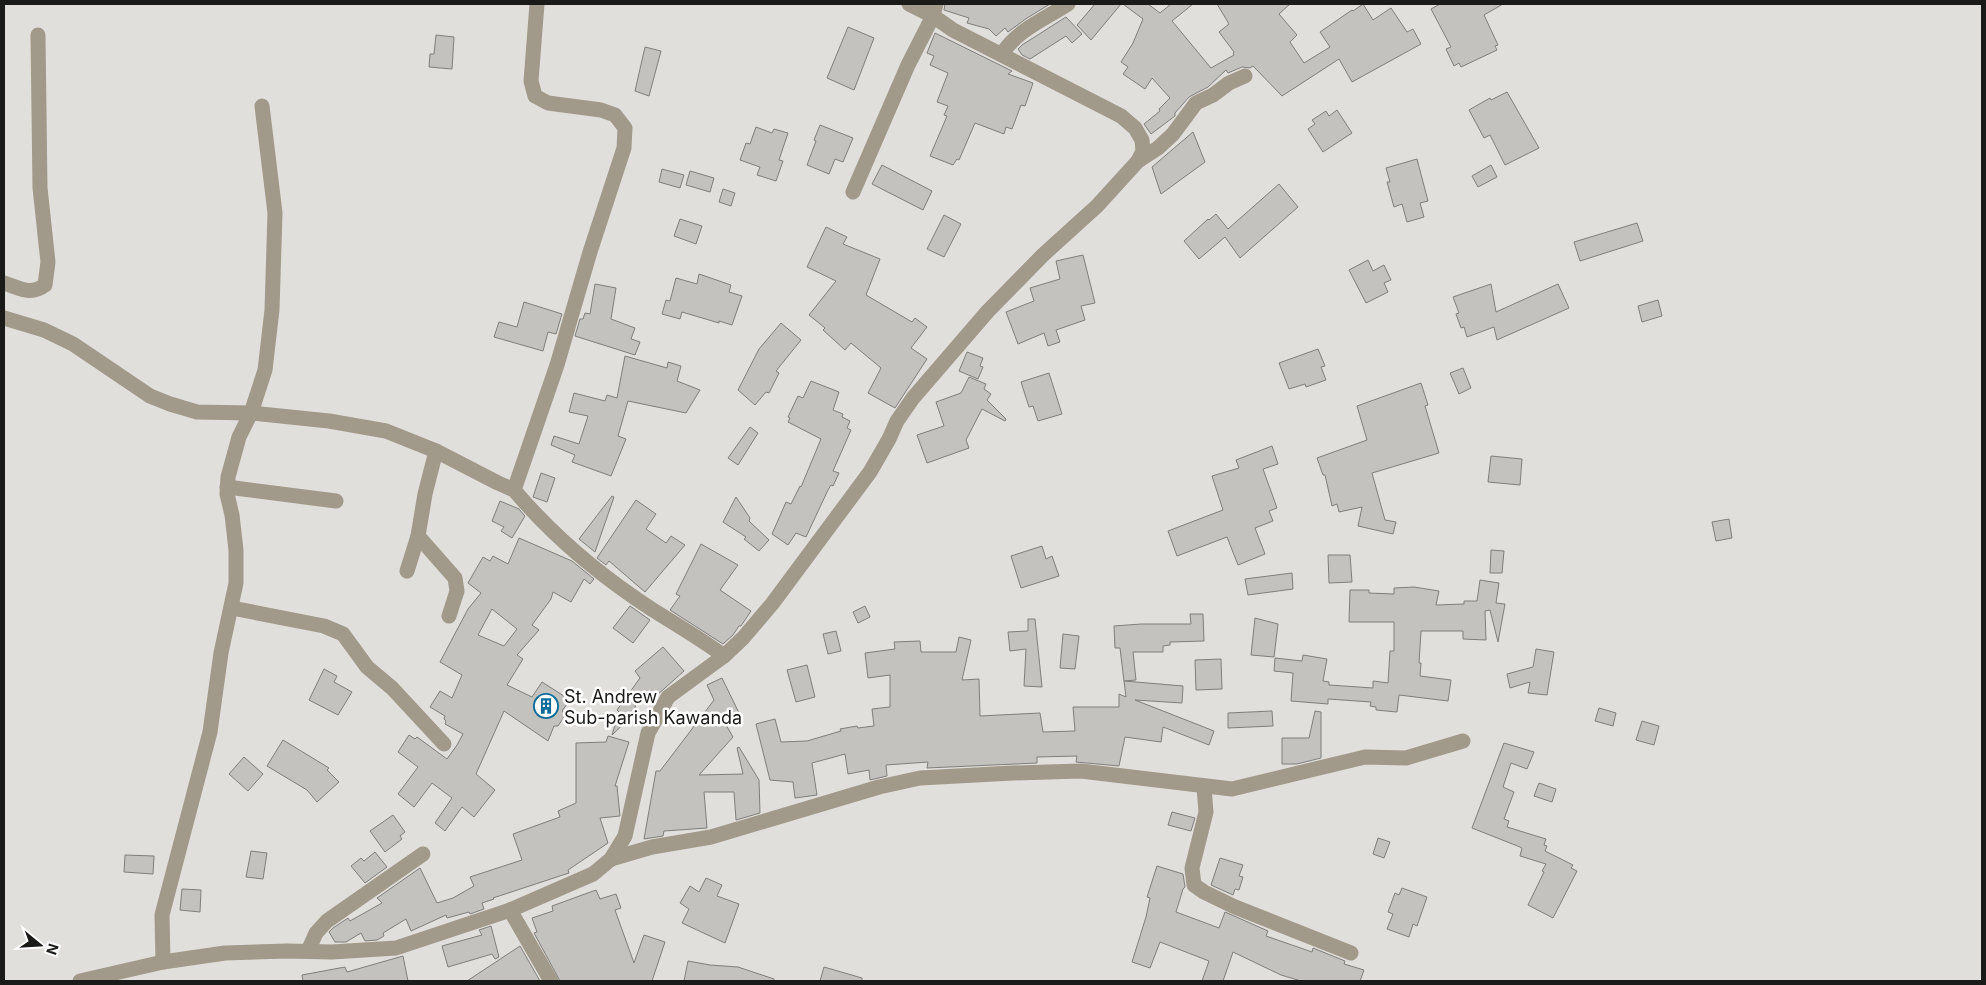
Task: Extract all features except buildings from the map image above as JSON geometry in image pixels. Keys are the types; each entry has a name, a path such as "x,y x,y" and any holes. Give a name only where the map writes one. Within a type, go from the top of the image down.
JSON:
{"street":[{"path":"514,490 557,365 590,252 624,148 625,128 615,115 601,110 548,103 535,96 532,81 537,4"},
{"path":"909,4 935,10 953,30 1121,116 1135,128 1142,140 1143,151 1138,161"},
{"path":"1002,54 1010,42 1023,32 1068,4"},
{"path":"853,192 908,66 935,10"},
{"path":"4,283 29,291 37,291 45,285 48,262 40,188 38,35"},
{"path":"80,981 163,962 224,953 332,952 396,948 510,910 593,874 611,859 625,836 648,733 655,717 668,697 724,656 743,638 772,604 864,480 890,438 897,421 913,398 988,312 1044,254 1097,206 1138,161 1158,148 1173,134 1196,102 1213,95 1229,83 1245,76"},
{"path":"163,962 162,915 210,732 221,653 236,583 236,550 227,487 239,437 251,413 265,370 272,310 275,212 262,106"},
{"path":"4,318 44,330 73,344 150,396 170,404 197,412 251,413 330,421 386,431 436,451 514,490 531,511 590,564 724,656"},
{"path":"407,570 418,536 436,451"},
{"path":"227,487 336,501"},
{"path":"418,536 455,578 457,591 449,616"},
{"path":"232,608 324,626 343,634 367,667 392,688 444,744"},
{"path":"611,859 652,847 711,838 879,787 920,778 1072,771 1232,789 1365,757 1406,758 1463,741"},
{"path":"1204,787 1206,812 1192,868 1194,885 1235,907 1351,952"},
{"path":"308,951 316,933 328,921 423,854"},
{"path":"510,910 551,981"}],"place":[{"name":"St. Andrew Sub-parish Kawanda","path":"546,706"}]}
